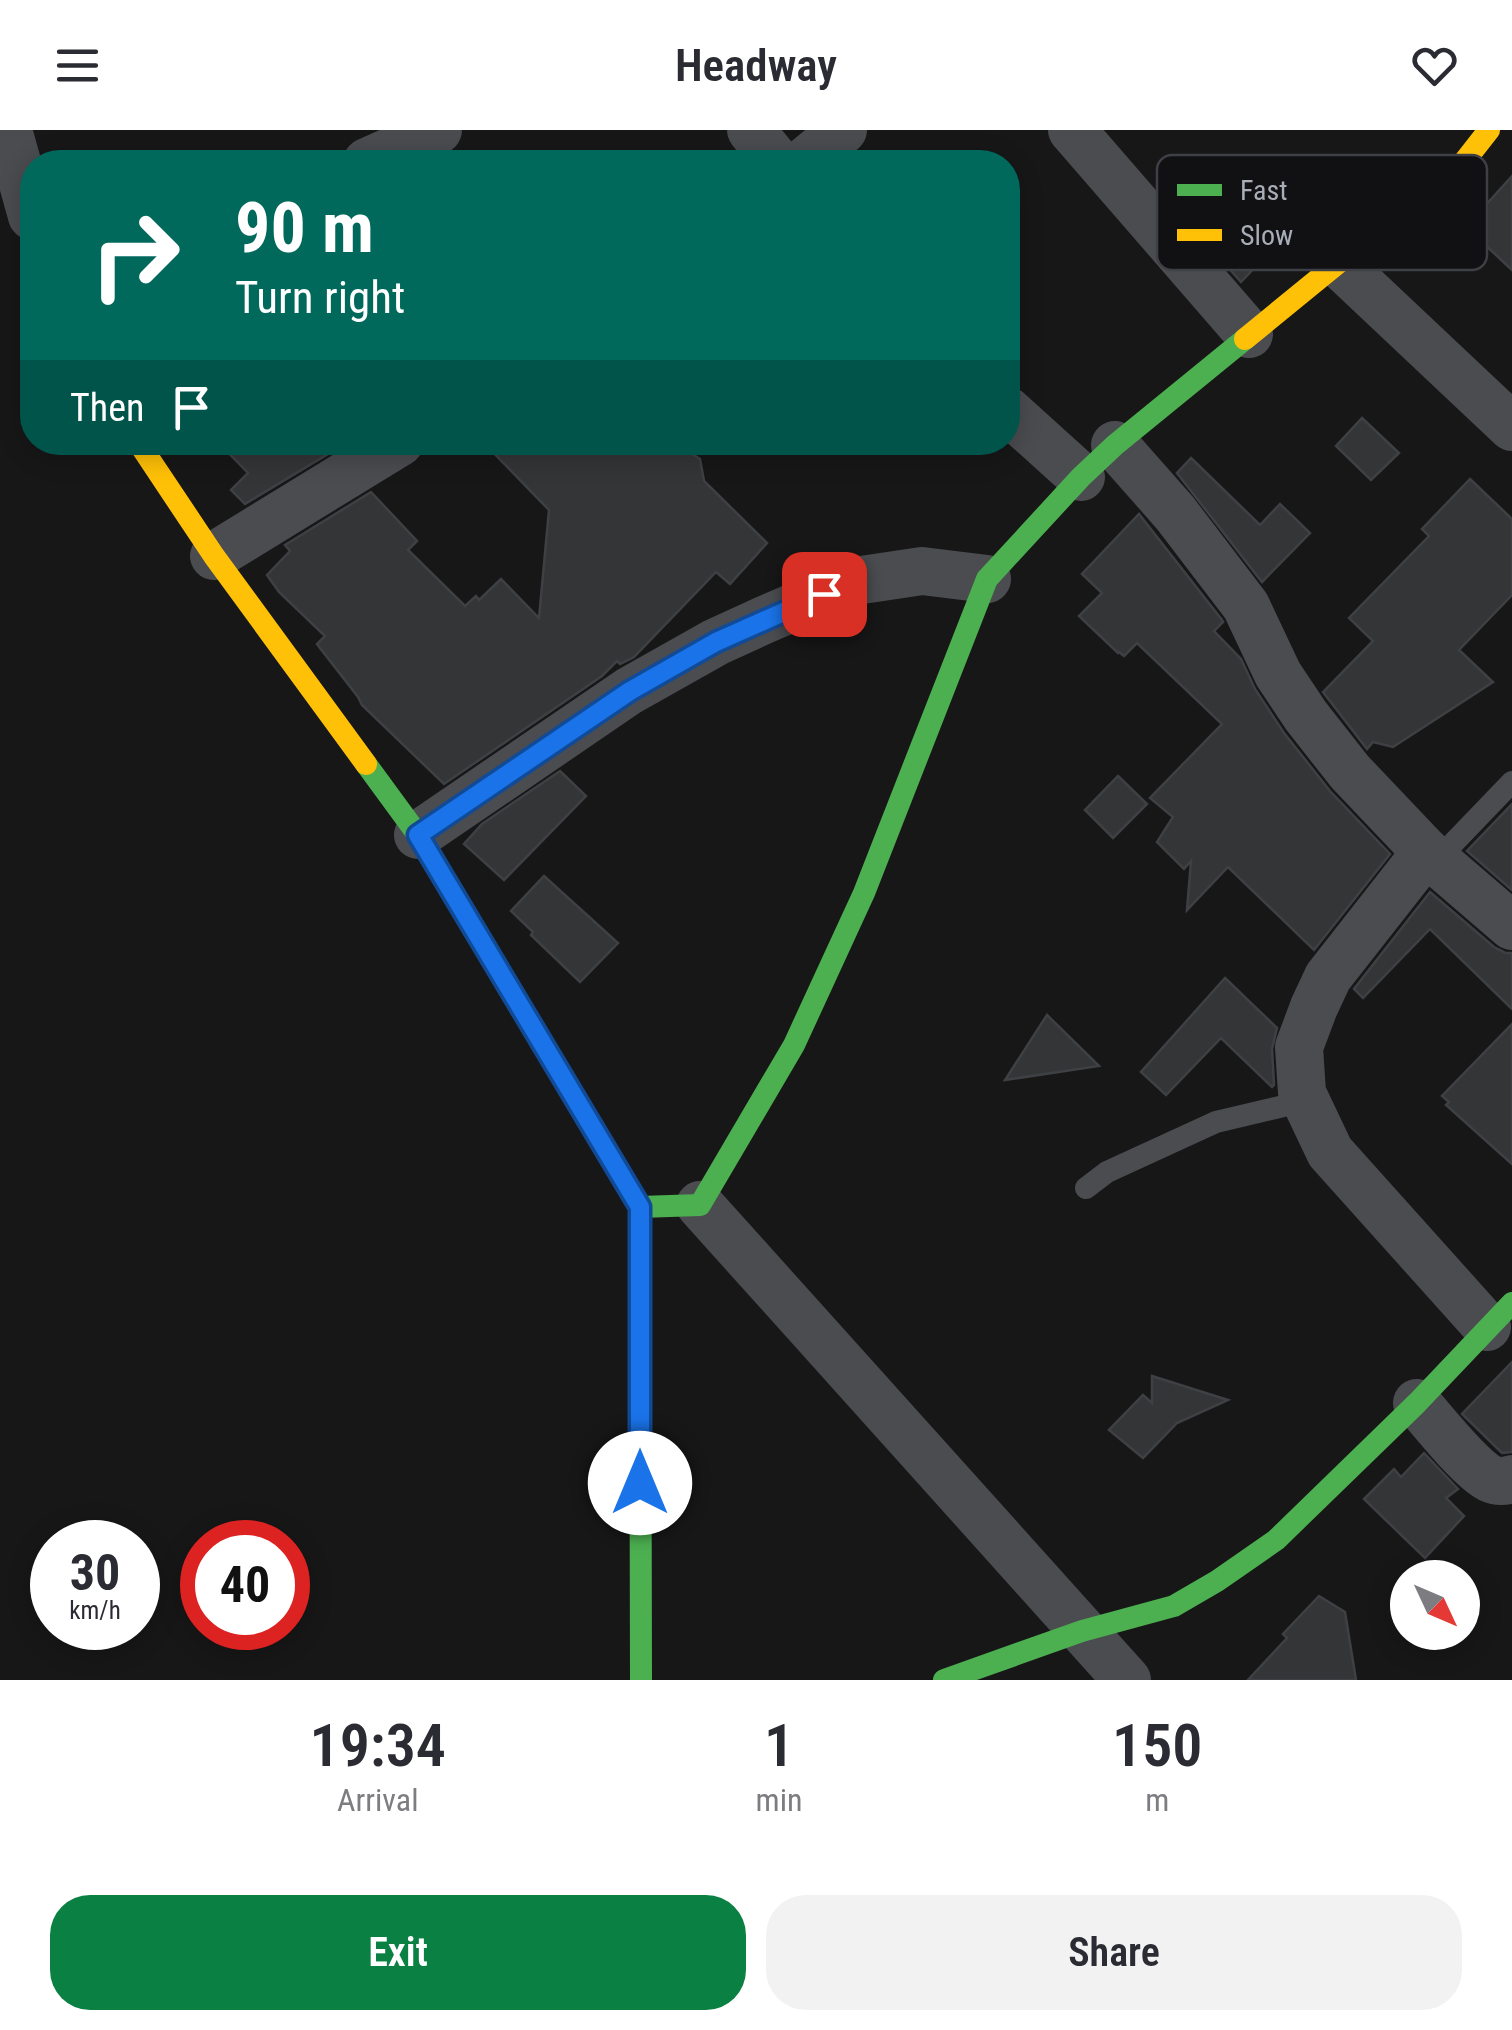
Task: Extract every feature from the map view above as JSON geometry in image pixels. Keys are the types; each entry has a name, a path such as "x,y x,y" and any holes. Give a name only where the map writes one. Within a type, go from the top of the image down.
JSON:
{"street":[{"path":"8,130 20,181"},
{"path":"394,150 438,130"},
{"path":"428,150 457,130"},
{"path":"751,130 767,150"},
{"path":"818,150 842,130"},
{"path":"1072,130 1157,228"},
{"path":"1470,155 1490,130"},
{"path":"1193,270 1249,334"},
{"path":"700,1205 794,1045 849,927 986,579 1098,462 1328,270"},
{"path":"1346,270 1512,428"},
{"path":"1020,417 1175,513 1246,606 1278,674 1350,772 1431,857 1512,926"},
{"path":"156,455 214,556 418,835 640,1207 641,1680"},
{"path":"214,556 379,455"},
{"path":"418,835 630,691 716,642 764,620 854,581 922,571 986,579"},
{"path":"944,1680 1082,1631 1174,1606 1217,1581 1276,1540 1500,1315 1330,1152 1302,1093 1299,1047 1328,977 1431,857"},
{"path":"640,1207 700,1205"},
{"path":"700,1205 1127,1680"},
{"path":"1416,1403 1478,1469 1492,1480 1512,1479"}],"lane":[{"path":"1431,857 1512,782"},
{"path":"1086,1188 1107,1172 1216,1122 1305,1101"}],"building":[{"path":"1512,176 1512,270 1487,247 1487,204"},
{"path":"1230,270 1252,270 1241,282"},
{"path":"1362,418 1399,453 1371,480 1336,446"},
{"path":"231,455 326,455 245,504 231,490 248,473"},
{"path":"496,455 694,455 700,459 704,481 767,543 730,584 716,572 634,657 620,664 617,661 602,676 444,784 362,705 317,644 325,636 279,592 267,575 290,551 285,545 371,492 417,541 408,550 465,606 476,596 479,600 501,579 539,618 549,510"},
{"path":"1191,458 1260,525 1280,504 1310,533 1262,582 1177,473"},
{"path":"1470,479 1512,519 1512,595 1459,650 1493,682 1393,747 1373,742 1367,749 1323,692 1373,641 1349,618 1429,536 1422,529"},
{"path":"1139,514 1222,620 1214,631 1241,659 1284,733 1330,791 1390,854 1314,950 1228,867 1187,910 1191,861 1184,869 1157,842 1173,817 1150,798 1222,724 1137,643 1124,656 1079,616 1102,593 1082,574"},
{"path":"560,771 586,796 504,880 464,844 482,824"},
{"path":"1118,776 1147,804 1113,838 1085,810"},
{"path":"1512,804 1512,890 1467,851"},
{"path":"544,876 618,943 580,982 511,911"},
{"path":"1430,892 1494,947 1512,953 1512,1009 1430,929 1363,998 1354,989"},
{"path":"1225,978 1277,1028 1272,1049 1274,1085 1221,1038 1166,1095 1141,1072"},
{"path":"1047,1015 1099,1066 1005,1080"},
{"path":"1512,1024 1512,1164 1446,1105 1449,1102 1442,1096"},
{"path":"1512,1362 1512,1452 1502,1453 1462,1414"},
{"path":"1152,1376 1228,1400 1177,1423 1143,1458 1109,1430 1143,1395 1152,1403"},
{"path":"1424,1453 1458,1489 1446,1498 1464,1516 1425,1558 1364,1499 1394,1469 1401,1477"},
{"path":"1319,1596 1345,1612 1356,1680 1248,1680 1287,1638 1283,1634"}],"traffic: fast":[{"path":"640,1207 700,1205 794,1045 864,893 987,579 1115,445 1245,339"},
{"path":"366,764 418,835 640,1207 641,1680"},
{"path":"944,1680 1082,1631 1174,1606 1217,1581 1276,1540 1417,1403 1512,1303"}],"traffic: slow":[{"path":"1469,155 1489,130"},
{"path":"1245,339 1329,270"},
{"path":"147,455 214,556 366,764"}],"route":[{"path":"640,1483 640,1207 418,835 630,691 716,642 824,594"}]}
